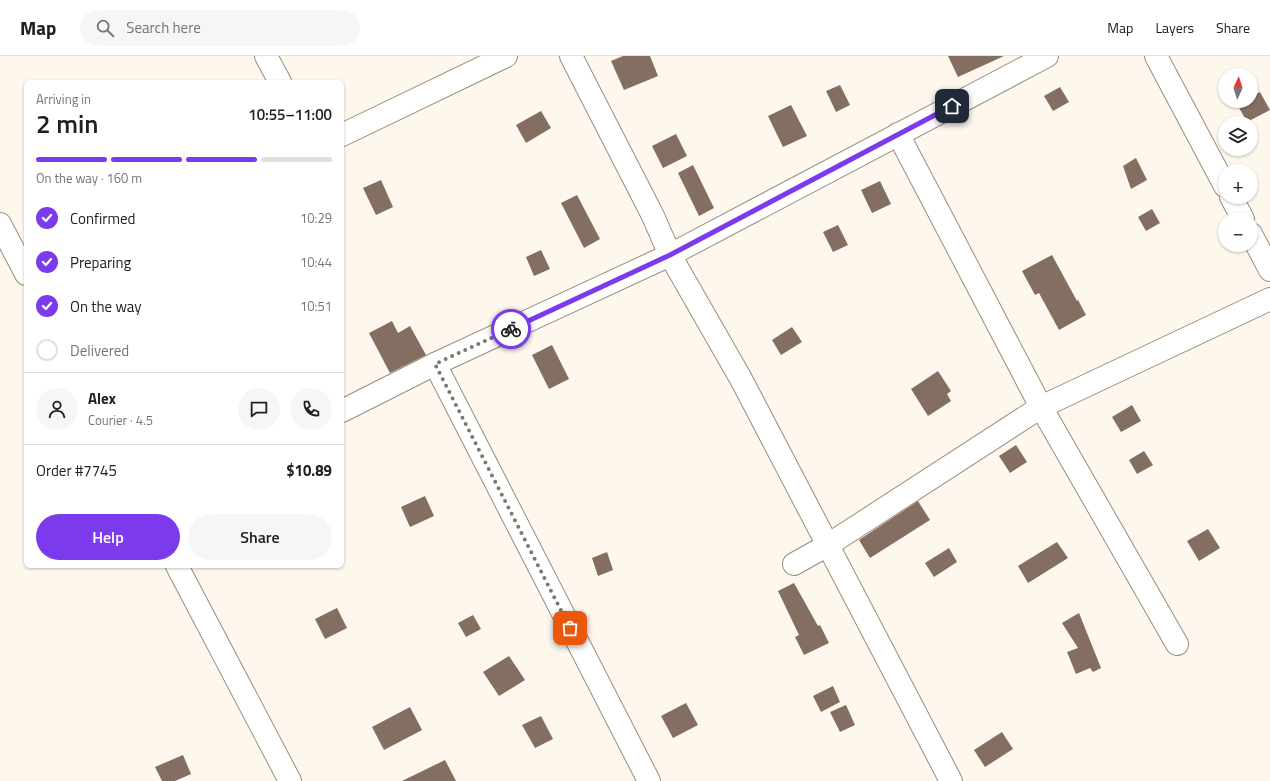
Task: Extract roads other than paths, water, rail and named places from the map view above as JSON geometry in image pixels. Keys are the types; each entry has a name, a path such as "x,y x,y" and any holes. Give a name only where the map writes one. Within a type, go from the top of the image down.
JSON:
{"street":[{"path":"266,56 279,80"},
{"path":"344,134 506,56"},
{"path":"571,56 653,216 670,255 741,379 951,781"},
{"path":"344,410 435,364 670,255 1047,56"},
{"path":"1156,56 1218,173"},
{"path":"898,134 1041,407 1177,644"},
{"path":"0,224 24,270"},
{"path":"1258,247 1270,270"},
{"path":"794,564 828,545 1041,407 1270,299"},
{"path":"435,364 649,781"},
{"path":"178,568 290,781"}]}
